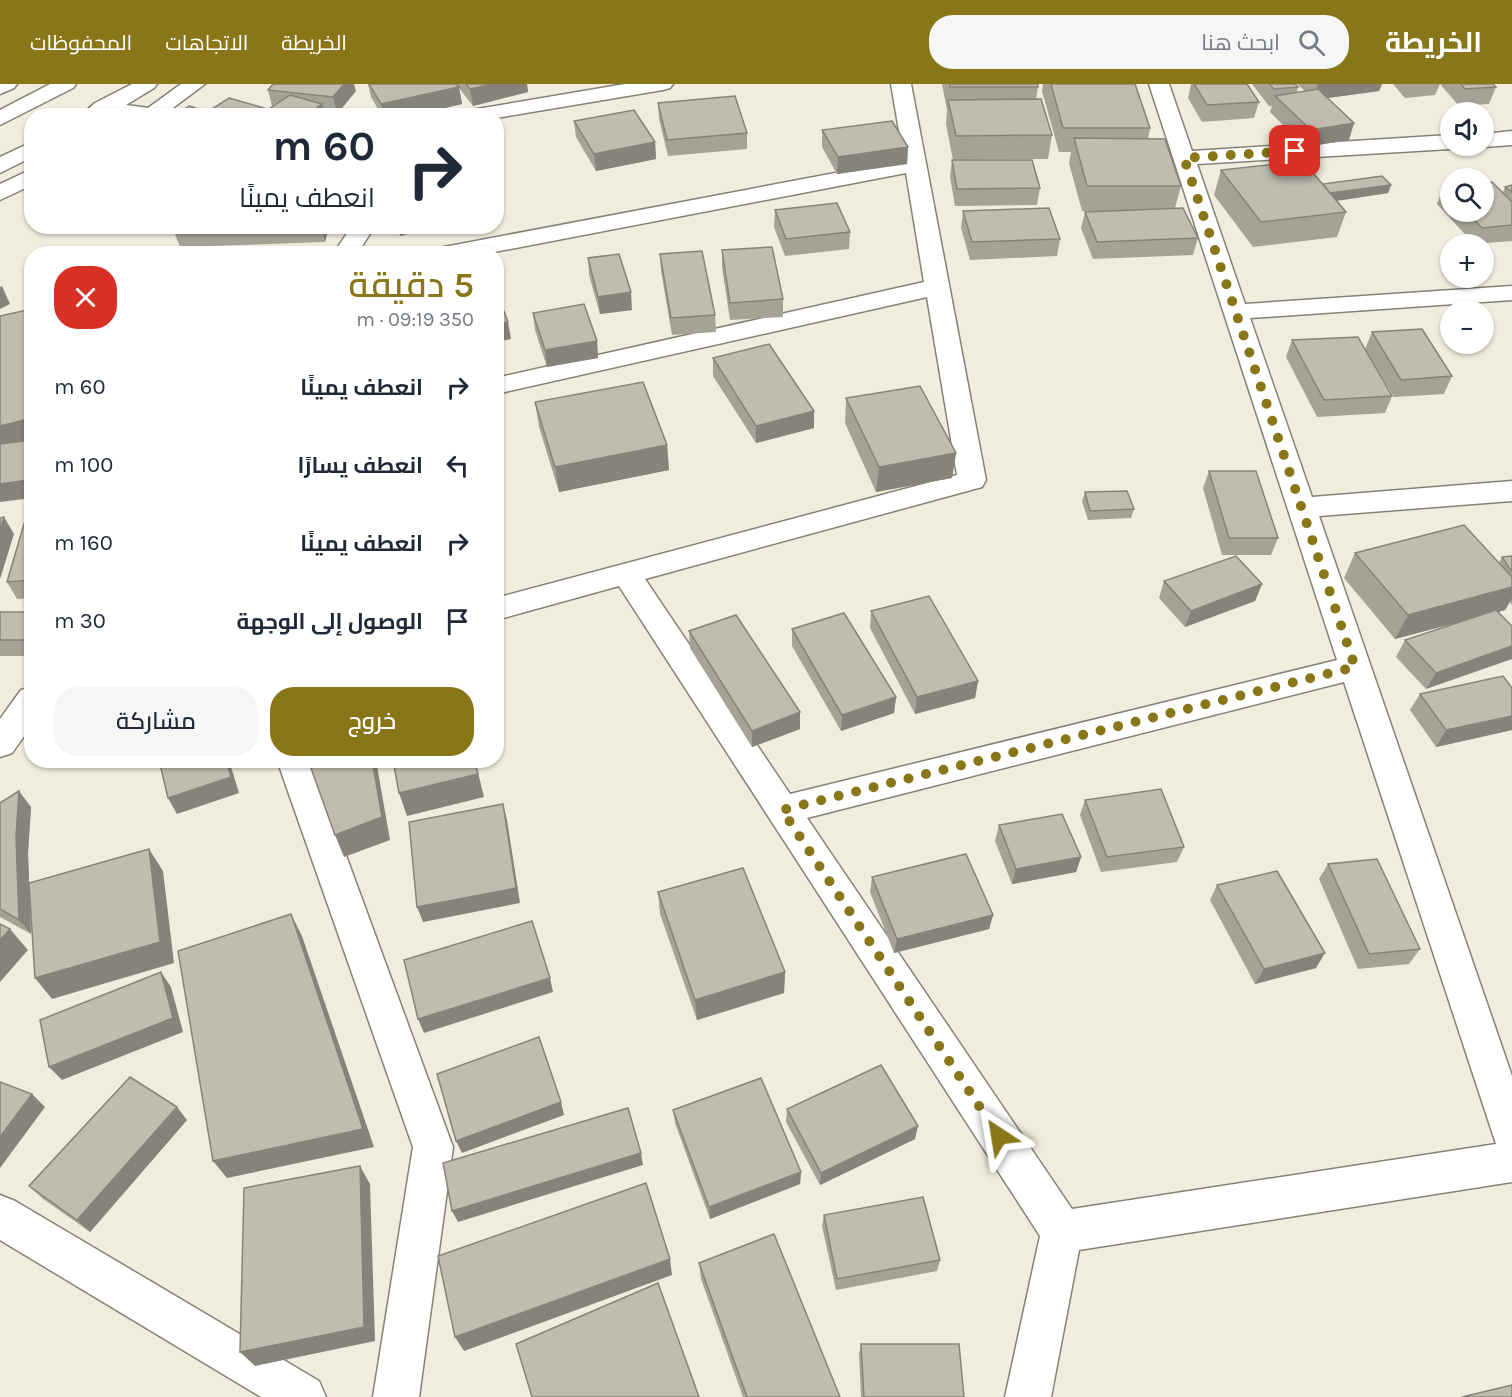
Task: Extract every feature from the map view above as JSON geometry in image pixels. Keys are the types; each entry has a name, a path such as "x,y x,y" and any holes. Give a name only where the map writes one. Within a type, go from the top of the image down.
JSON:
{"main road":[{"path":"0,88 7,84"},
{"path":"0,120 66,84"},
{"path":"103,108 147,84"},
{"path":"159,108 195,84"},
{"path":"504,110 663,84"},
{"path":"504,607 972,480 901,84"},
{"path":"1159,84 1512,1134"},
{"path":"1494,139 1512,138"},
{"path":"1184,158 1440,143"},
{"path":"0,165 24,152"},
{"path":"486,246 915,165"},
{"path":"0,193 24,180"},
{"path":"504,384 937,287"},
{"path":"1235,312 1512,293"},
{"path":"1301,508 1512,491"},
{"path":"626,574 1062,1232 1028,1397"},
{"path":"782,810 1355,667"},
{"path":"8,741 24,713"},
{"path":"297,768 433,1147 396,1397"},
{"path":"1062,1232 1512,1162"},
{"path":"0,1216 303,1397"}],"building":[{"path":"273,84 344,84 333,97 268,90"},
{"path":"369,84 456,84 459,87 381,104"},
{"path":"466,84 492,84 470,89"},
{"path":"950,84 1038,84 1038,87 950,87"},
{"path":"1051,84 1135,84 1150,128 1063,128"},
{"path":"1194,84 1247,84 1259,102 1207,105"},
{"path":"1269,84 1295,84 1298,87 1274,89"},
{"path":"1461,84 1493,84 1496,87 1465,89"},
{"path":"1318,89 1354,123 1311,130 1275,96"},
{"path":"290,95 322,104 316,108 270,108"},
{"path":"735,96 747,133 667,140 658,103"},
{"path":"229,98 264,108 213,108"},
{"path":"1041,99 1052,135 956,136 948,100"},
{"path":"634,110 655,142 594,154 574,121"},
{"path":"892,121 908,147 838,157 822,130"},
{"path":"1074,138 1165,139 1181,186 1087,186"},
{"path":"952,160 1032,160 1040,188 957,189"},
{"path":"1303,161 1346,212 1261,222 1221,170"},
{"path":"1382,176 1391,185 1330,193 1323,184"},
{"path":"1494,184 1512,202 1512,225 1482,228 1476,222 1494,222"},
{"path":"1512,185 1512,192 1505,187"},
{"path":"837,203 850,232 786,239 775,210"},
{"path":"1049,208 1060,239 972,242 963,211"},
{"path":"1183,208 1198,238 1097,242 1085,212"},
{"path":"772,247 783,299 730,303 722,250"},
{"path":"702,251 715,315 671,318 660,254"},
{"path":"619,254 631,292 598,297 588,258"},
{"path":"584,304 597,341 545,350 533,313"},
{"path":"24,311 24,420 0,426 0,316"},
{"path":"504,312 508,322 504,323"},
{"path":"1422,329 1452,376 1401,380 1372,332"},
{"path":"1358,337 1392,396 1324,400 1292,340"},
{"path":"769,344 814,411 756,426 713,358"},
{"path":"643,382 667,445 555,467 535,402"},
{"path":"920,386 956,453 879,467 846,398"},
{"path":"24,441 24,481 0,484 0,444"},
{"path":"1209,471 1256,471 1278,538 1229,538"},
{"path":"1127,491 1134,509 1090,511 1085,492"},
{"path":"4,517 0,531 0,518"},
{"path":"24,524 24,581 7,582"},
{"path":"1464,525 1512,577 1512,587 1408,615 1355,553"},
{"path":"1236,556 1262,584 1191,611 1164,581"},
{"path":"1512,556 1512,572 1502,557"},
{"path":"929,596 978,681 917,697 871,611"},
{"path":"1496,610 1512,626 1512,646 1436,673 1405,640"},
{"path":"0,612 24,612 24,640 0,640"},
{"path":"844,613 896,697 842,715 792,629"},
{"path":"736,615 800,712 752,731 689,631"},
{"path":"1503,676 1512,688 1512,716 1446,730 1420,694"},
{"path":"161,768 228,768 231,777 168,798"},
{"path":"311,768 373,768 382,817 335,835"},
{"path":"394,768 476,768 478,774 399,793"},
{"path":"1161,789 1184,847 1107,857 1085,800"},
{"path":"19,791 16,837 19,920 0,909 0,803"},
{"path":"503,804 516,888 417,907 409,822"},
{"path":"1062,814 1081,857 1016,869 999,825"},
{"path":"149,849 160,942 35,978 29,883"},
{"path":"966,854 993,915 897,939 872,877"},
{"path":"1377,859 1420,949 1369,954 1328,864"},
{"path":"743,868 785,972 695,1000 658,892"},
{"path":"1277,871 1325,953 1264,969 1217,885"},
{"path":"291,914 363,1129 213,1161 178,951"},
{"path":"532,921 550,978 418,1019 404,960"},
{"path":"0,924 10,929 0,940"},
{"path":"161,972 173,1018 49,1067 40,1020"},
{"path":"539,1037 561,1102 456,1141 437,1074"},
{"path":"881,1065 918,1126 821,1173 787,1109"},
{"path":"130,1077 177,1107 77,1220 29,1186"},
{"path":"761,1078 801,1172 709,1207 673,1110"},
{"path":"0,1082 32,1094 0,1137"},
{"path":"628,1108 641,1153 452,1211 443,1163"},
{"path":"360,1166 364,1327 240,1352 244,1188"},
{"path":"646,1183 670,1259 455,1337 438,1256"},
{"path":"923,1197 940,1260 837,1279 824,1215"},
{"path":"774,1234 840,1397 747,1397 699,1263"},
{"path":"658,1283 699,1397 532,1397 516,1344"},
{"path":"861,1344 959,1344 964,1397 864,1397"},
{"path":"1512,1385 1512,1397 1462,1397"}],"route":[{"path":"999,1136 782,810 1355,667 1184,158 1295,151"}]}
